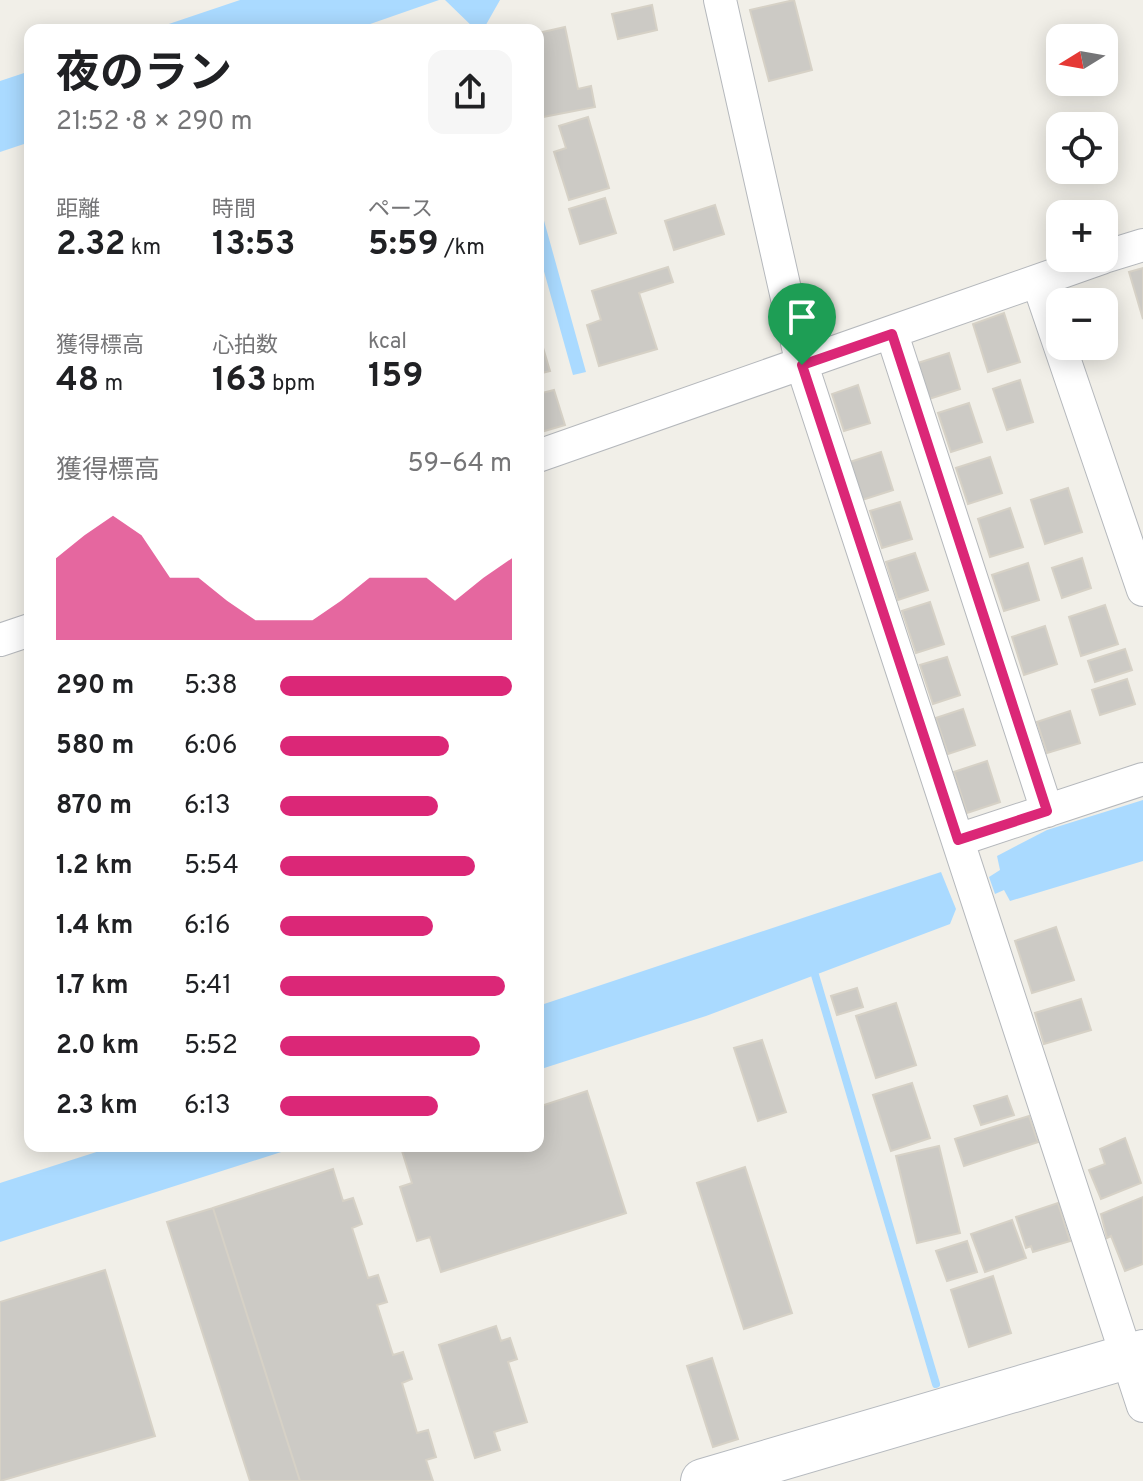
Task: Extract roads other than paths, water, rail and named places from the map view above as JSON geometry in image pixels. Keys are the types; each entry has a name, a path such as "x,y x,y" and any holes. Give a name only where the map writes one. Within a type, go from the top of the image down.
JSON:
{"street":[{"path":"720,0 802,365 958,840 1135,1355 1143,1406"},
{"path":"1118,253 1143,245"},
{"path":"544,454 1065,272"},
{"path":"1038,282 1143,590"},
{"path":"892,334 1047,811"},
{"path":"0,640 24,632"},
{"path":"958,840 1143,779"},
{"path":"703,1481 1135,1355"}],"water":[{"path":"240,0 439,0 370,24 169,24"},
{"path":"445,0 500,0 486,24 470,24"},
{"path":"24,73 24,144 0,152 0,81"},
{"path":"544,221 586,372 573,375 544,271"},
{"path":"1143,800 1143,861 1010,901 1004,890 995,894 989,877 1000,870 997,856 1047,830"},
{"path":"941,872 956,909 950,924 706,1016 544,1068 544,1004"},
{"path":"96,1152 281,1152 0,1242 0,1183"}],"waterway":[{"path":"815,975 936,1384"}]}
